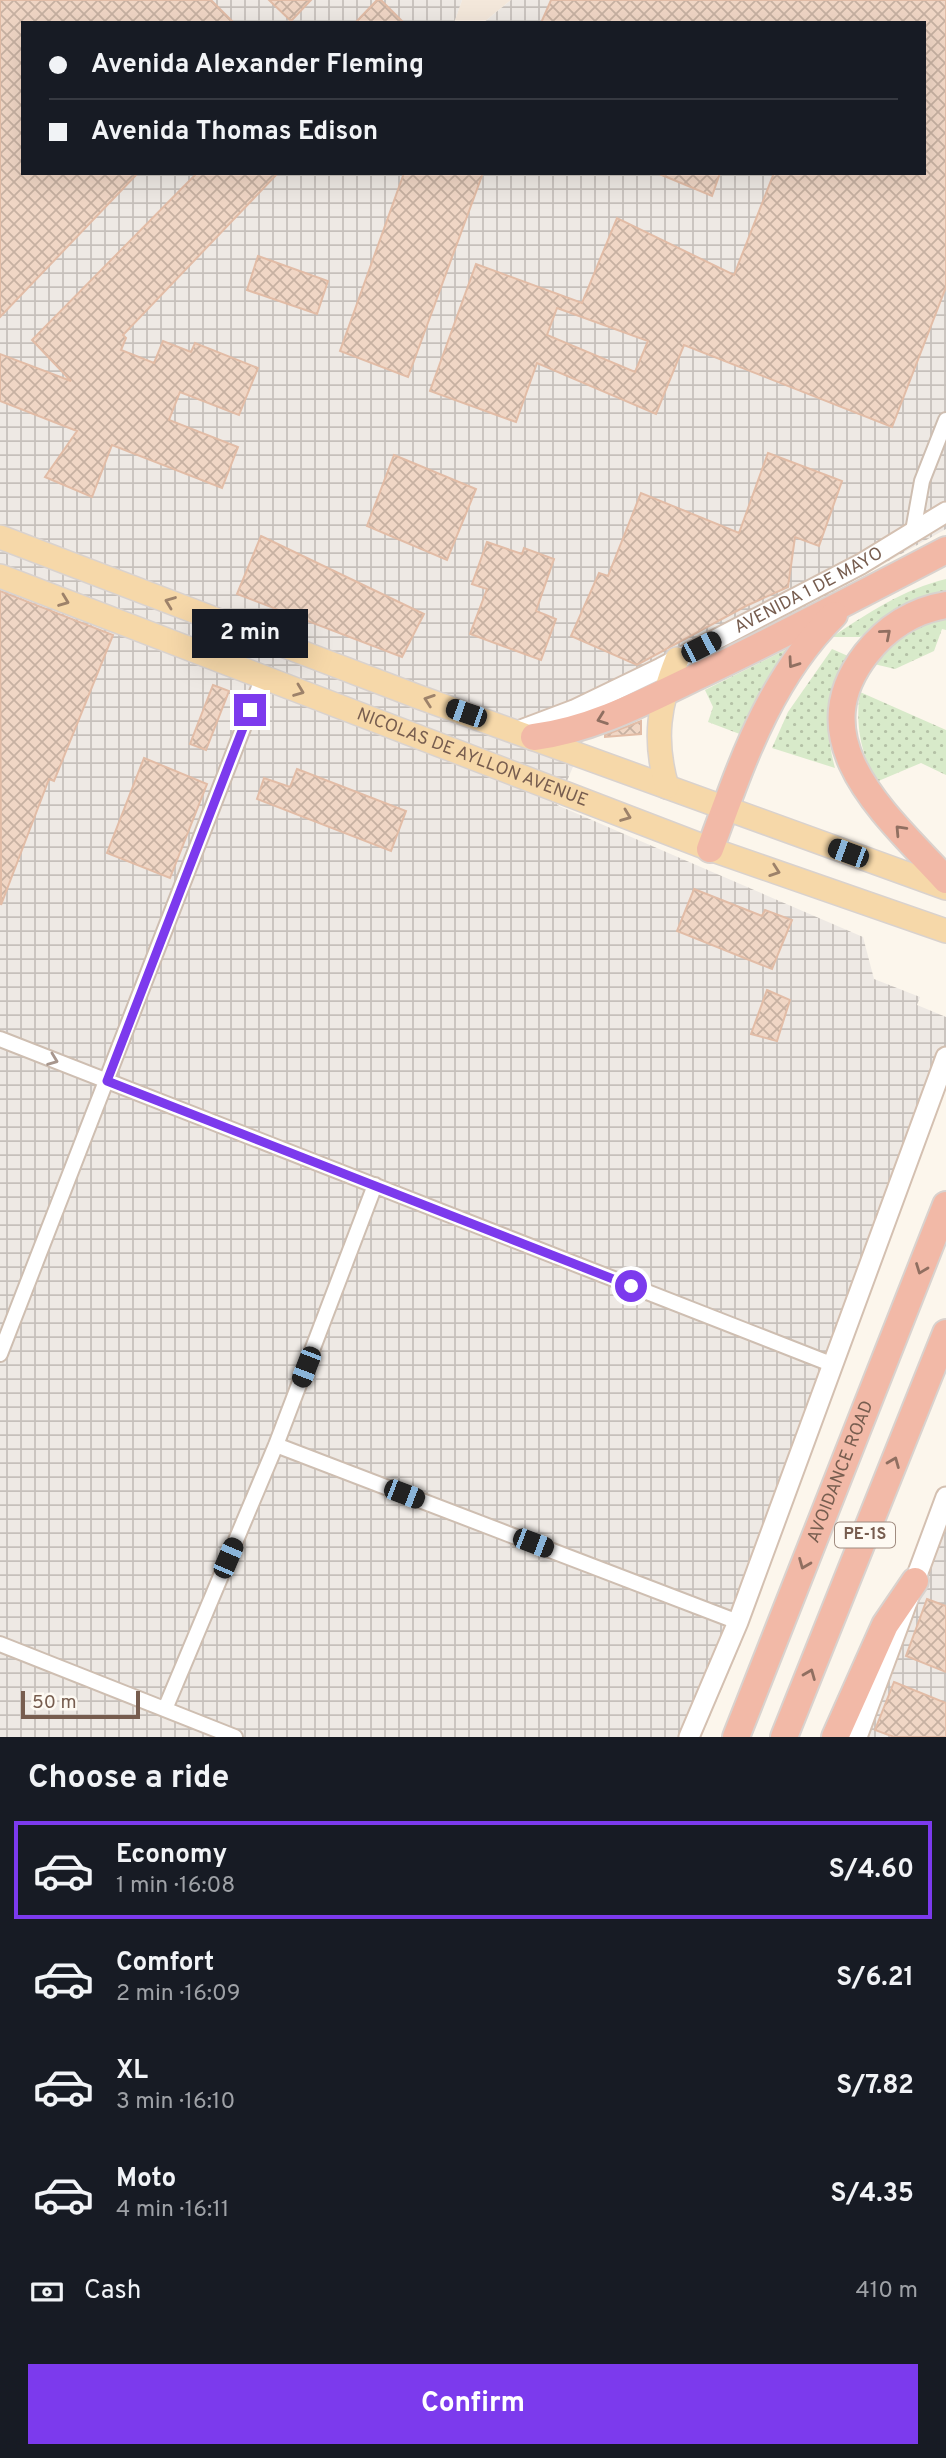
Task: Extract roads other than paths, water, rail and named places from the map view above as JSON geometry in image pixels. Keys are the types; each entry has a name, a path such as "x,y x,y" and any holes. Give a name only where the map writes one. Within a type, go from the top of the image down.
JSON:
{"highway":[{"path":"525,734 565,732 605,718 857,597 946,550"},
{"path":"710,849 757,725 782,677 816,633 857,597"},
{"path":"946,605 909,616 876,642 852,674 844,696 841,718 845,746 856,775 874,802 946,880"},
{"name":"AVOIDANCE ROAD","path":"736,1737 946,1205"},
{"name":"PE-1S","path":"785,1737 946,1333"},
{"path":"835,1737 885,1625 915,1581"}],"main road":[{"name":"NICOLAS DE AYLLON AVENUE","path":"0,537 667,787 946,888"},
{"name":"NICOLAS DE AYLLON AVENUE","path":"0,576 710,849 946,931"},
{"path":"667,787 658,741 664,692 677,659"}],"street":[{"path":"913,531 922,481 946,420"},
{"name":"AVENIDA 1 DE MAYO","path":"525,734 862,564 946,512"},
{"path":"0,1353 263,677"},
{"path":"0,1039 831,1364"},
{"path":"689,1737 738,1622 946,1057"},
{"path":"165,1709 276,1445 375,1185"},
{"path":"276,1445 738,1622"},
{"path":"857,1737 946,1497"},
{"path":"0,1644 235,1737"}]}
